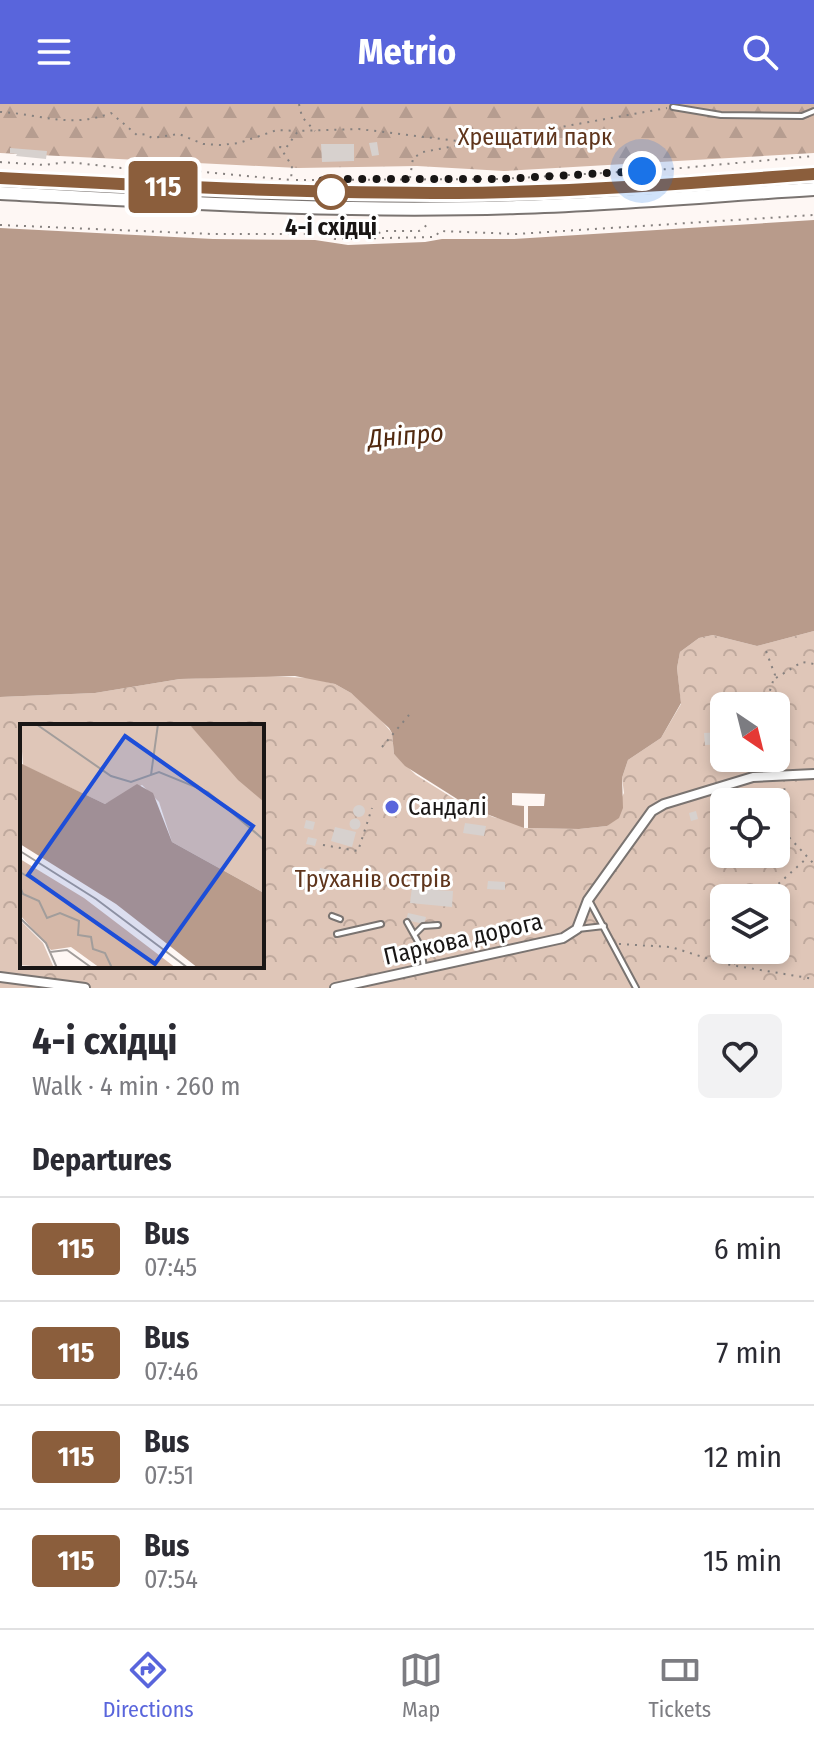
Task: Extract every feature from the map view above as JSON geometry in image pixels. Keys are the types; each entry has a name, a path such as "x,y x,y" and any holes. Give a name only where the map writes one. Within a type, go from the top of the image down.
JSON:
{"main road":[{"path":"0,178 286,192 458,193 814,174"},
{"path":"0,193 306,207 449,208 516,207 814,189"}],"street":[{"name":"Паркова дорога","path":"719,788 753,777 814,774"},
{"name":"Паркова дорога","path":"335,988 563,938 577,929 588,900 652,811 664,804 710,791"},
{"path":"0,977 85,988"}],"lane":[{"path":"673,107 721,115 802,116 814,111"},
{"path":"588,900 636,988"},
{"path":"332,916 340,919"},
{"path":"407,922 421,947 424,968"},
{"path":"337,934 381,924"},
{"path":"416,935 423,926 438,925"},
{"path":"577,929 604,926"}],"path":[{"path":"299,104 302,117 316,131"},
{"path":"410,178 413,158 423,152 673,107"},
{"path":"0,112 34,114 67,122 111,113 137,135 146,134 152,138 179,134 209,144 239,143 277,130 359,129 474,143"},
{"path":"291,180 292,166 280,147 286,148 298,131"},
{"path":"0,162 149,167 291,180 501,179 670,169 814,156"},
{"path":"0,225 212,234 329,234 335,239 435,237 440,231 516,234 814,215"},
{"path":"366,238 384,231 419,231 431,222"},
{"path":"766,651 775,679"},
{"path":"770,692 775,679 802,662 814,664"},
{"path":"382,747 409,715"},
{"path":"782,788 783,774"},
{"path":"473,809 480,794"},
{"path":"323,845 358,851 372,808"},
{"path":"790,838 814,864"},
{"path":"778,884 808,858"},
{"path":"614,943 671,947 710,958"},
{"path":"734,964 814,979"}],"green space":[{"name":"Хрещатий парк","path":"0,104 814,104 814,153 504,171 417,166 298,168 0,153"},
{"name":"Труханів острів","path":"814,631 814,988 0,988 0,697 95,693 180,679 311,678 335,684 374,712 392,733 394,754 416,775 456,800 524,828 579,829 607,826 624,793 622,778 628,760 661,738 681,704 677,668 680,652 699,638 713,635 757,646"}],"water":[{"name":"Дніпро","path":"814,220 814,631 757,646 713,635 699,638 680,652 677,668 681,703 661,738 628,760 622,778 623,808 619,818 607,826 524,828 473,809 405,766 394,754 389,728 351,693 335,684 295,676 180,679 95,693 0,697 0,228 213,239 315,240 348,245 442,239 514,239"}],"pier":[{"path":"512,793 545,794 544,806 528,806 528,828 524,828 524,806 512,805"}],"building":[{"path":"377,142 379,155 372,156 369,143"},
{"path":"321,144 354,144 354,161 322,162"},
{"path":"10,148 47,151 46,159 16,156 10,153"},
{"path":"704,733 710,733 710,745 705,745"},
{"path":"359,805 365,811 359,817 353,811"},
{"path":"696,811 698,819 691,821 689,813"},
{"path":"355,818 361,824 355,830 349,824"},
{"path":"306,820 315,822 313,830 304,828"},
{"path":"465,823 486,826 484,836 463,833"},
{"path":"335,827 356,832 352,847 331,841"},
{"path":"308,837 317,839 315,846 306,844"},
{"path":"320,868 339,872 337,882 318,878"},
{"path":"413,879 438,882 437,890 453,891 452,907 410,903"},
{"path":"488,881 505,882 505,890 487,889"},
{"path":"408,913 426,917 424,924 406,920"}],"bus line":[{"name":"115","path":"0,178 200,189 458,193 814,174"}],"place":[{"name":"4-і східці","path":"331,192"},
{"name":"Сандалі","path":"392,807"}],"route":[{"path":"331,192 321,179 501,179 642,171"}]}
